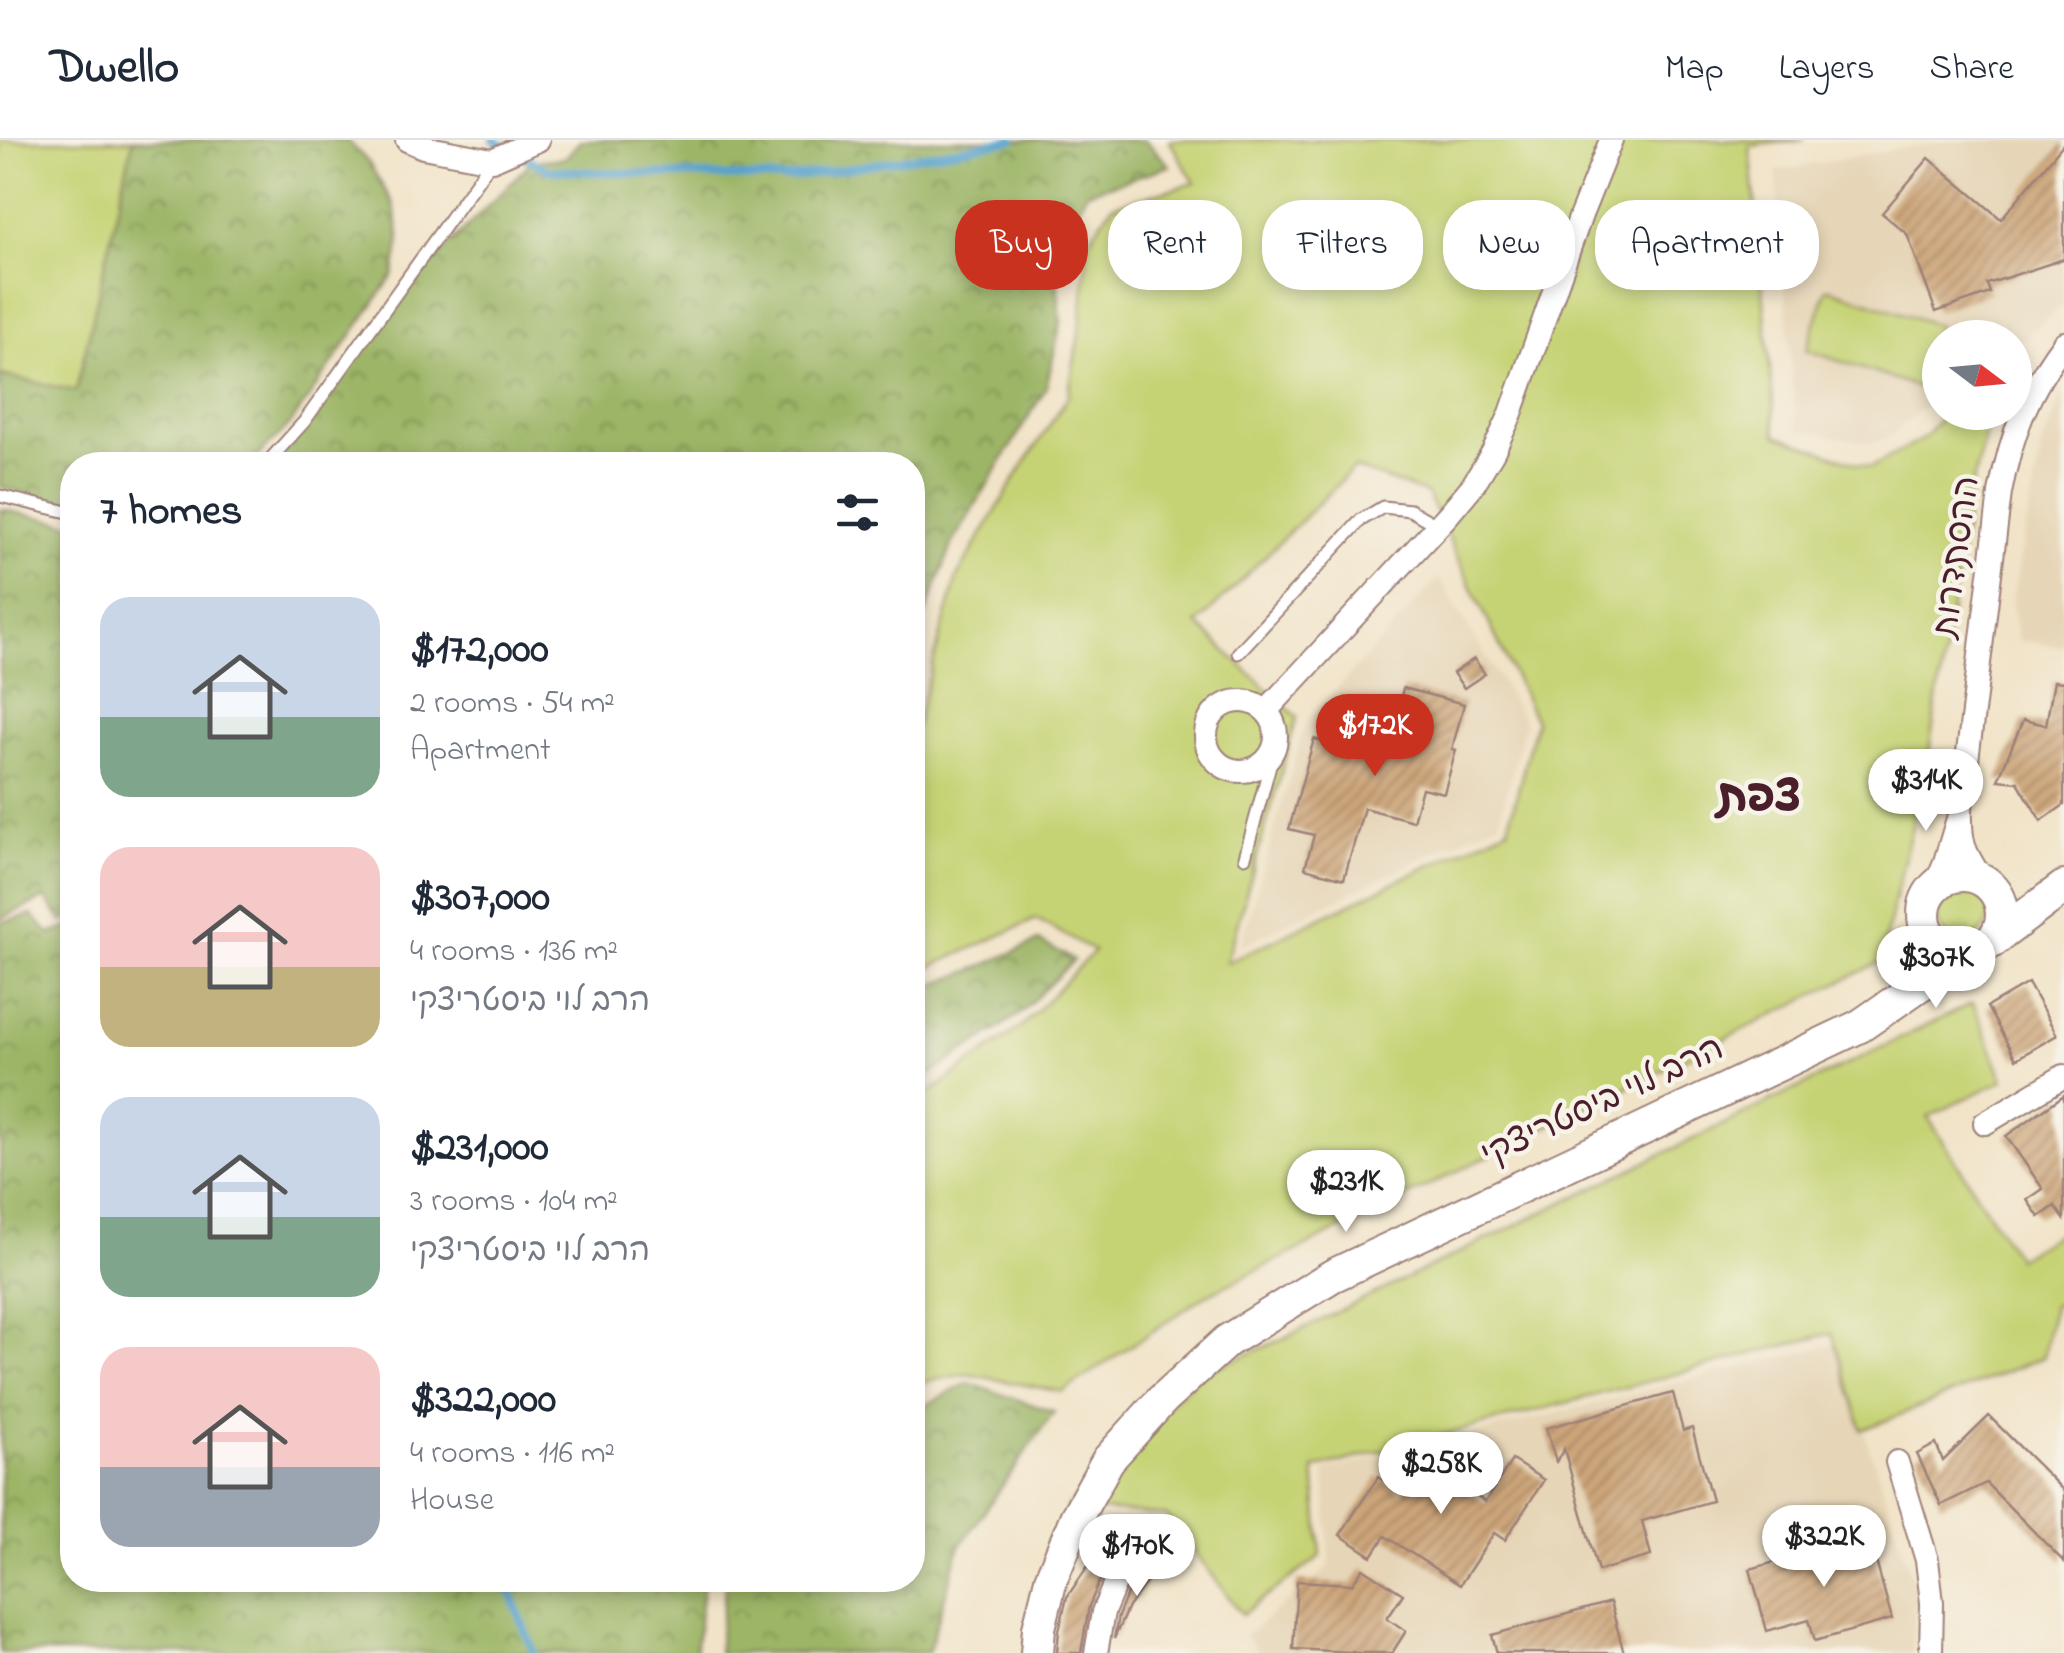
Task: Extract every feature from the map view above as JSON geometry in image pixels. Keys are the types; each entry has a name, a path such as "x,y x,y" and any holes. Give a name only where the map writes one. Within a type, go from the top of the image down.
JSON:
{"street":[{"path":"407,140 493,160 529,144"},
{"path":"1266,710 1473,486 1510,416 1611,140"},
{"name":"ההסתדרות","path":"1989,887 1964,849 1960,835 2000,493 2008,451 2033,388 2064,344"},
{"path":"1244,701 1256,704 1272,719 1276,743 1264,764 1253,770 1229,770 1211,754 1206,738 1208,725 1223,706 1244,701"},
{"name":"ההסתדרות","path":"1929,900 1950,847 1963,794"},
{"path":"1989,887 2002,908 2002,922 1994,938 1978,950 1956,952 1944,948 1928,931 1929,900 1953,876 1967,874 1989,887 2030,897 2064,886"},
{"name":"הרב לוי ביסטריצקי","path":"1037,1653 1052,1578 1076,1518 1108,1460 1162,1400 1227,1342 1332,1276 1860,1026 1958,959 1978,950 2064,886"},
{"name":"הרב לוי ביסטריצקי","path":"1871,1019 1892,1001 1914,965 1929,900"},
{"path":"1984,1124 2064,1076"},
{"path":"1897,1462 1927,1560 1932,1603 1931,1653"},
{"path":"1096,1653 1103,1612 1136,1534"}],"lane":[{"path":"277,452 304,422 493,160"},
{"path":"0,496 60,510"},
{"path":"1238,653 1361,520 1383,506 1410,510 1438,526"},
{"path":"1245,857 1276,743"}],"shaded area":[{"path":"1950,140 2064,140 2064,304 2032,331 2032,320 1922,320 1922,409 1889,438 1870,443 1796,429 1785,290 1819,290 1819,200 1778,200 1776,171"},
{"path":"2064,391 2064,647 2018,640 2012,602 2041,449"},
{"path":"1439,578 1525,723 1499,821 1240,946 1306,722"},
{"path":"1835,1344 1917,1592 1912,1653 1258,1653 1245,1636 1330,1567 1325,1471"}],"green space":[{"path":"0,140 140,140 76,392 0,375"},
{"path":"133,140 347,140 368,162 394,205 400,240 394,274 289,426 262,452 60,452 60,501 0,487 0,375 76,391"},
{"path":"581,140 1145,140 1170,166 1087,192 1083,200 955,200 955,290 1058,290 1061,322 1046,388 953,542 925,615 925,452 278,452 413,282 532,161 565,158"},
{"path":"1169,140 1805,140 1750,146 1755,200 1595,200 1595,290 1763,290 1776,435 1870,468 1924,438 1931,430 1987,430 1969,497 1928,758 1880,962 1203,1297 1063,1392 967,1374 925,1382 925,1097 1021,1027 1094,951 1036,919 925,970 925,693 957,577 1068,397 1084,290 1088,290 1088,241 1108,212 1108,290 1242,290 1242,200 1132,200 1195,183","holes":["1354,468 1427,494 1536,721 1508,828 1226,963 1297,717 1197,624"]},
{"path":"1827,288 1923,320 1922,372 1917,387 1806,350"},
{"path":"0,509 60,522 60,918 45,898 0,919"},
{"path":"1963,888 1981,896 1989,914 1981,932 1963,940 1945,932 1937,914 1945,896"},
{"path":"32,915 50,934 60,930 60,1592 703,1592 695,1653 1,1653 0,923"},
{"path":"1039,941 1074,960 1018,1015 925,1078 925,988"},
{"path":"1973,1003 2004,1080 1928,1117 2017,1258 2064,1230 2064,1302 2053,1306 2043,1357 1862,1430 1832,1333 1314,1469 1321,1556 1242,1614 1167,1516 1067,1507 1199,1375 1278,1341"},
{"path":"968,1383 1054,1412 960,1546 928,1653 718,1653 725,1592 925,1592 926,1405"}],"building":[{"path":"2064,143 2064,259 1987,284 1990,293 1936,312 1907,234 1882,213 1929,158 2001,219"},
{"path":"1474,659 1485,674 1464,688 1453,673"},
{"path":"2054,681 2064,682 2064,805 2041,821 2018,782 1998,780 2023,720 2046,725"},
{"path":"1403,688 1464,704 1444,793 1422,788 1413,821 1364,808 1344,879 1305,868 1314,835 1289,829 1314,739 1371,755 1390,748"},
{"path":"2028,983 2057,1035 2016,1059 1987,1007"},
{"path":"2064,1095 2064,1219 2055,1206 2039,1217 2027,1200 2043,1189 2006,1136"},
{"path":"1673,1393 1683,1431 1692,1428 1712,1501 1642,1521 1651,1556 1598,1571 1564,1449 1556,1462 1546,1428"},
{"path":"1989,1416 2064,1491 2064,1562 1986,1483 1941,1505 1917,1454 1936,1444 1943,1461"},
{"path":"1512,1460 1544,1480 1505,1540 1494,1533 1460,1585 1385,1536 1372,1556 1340,1535 1378,1477 1402,1493 1423,1461 1485,1502"},
{"path":"1118,1522 1122,1528 1089,1606 1081,1653 1057,1653 1067,1597"},
{"path":"1869,1536 1892,1619 1815,1641 1809,1619 1767,1631 1750,1569"},
{"path":"1143,1555 1155,1571 1128,1607 1114,1639 1118,1616"},
{"path":"1363,1568 1403,1594 1387,1618 1406,1631 1392,1653 1293,1649 1297,1581 1352,1584"},
{"path":"1610,1602 1624,1653 1497,1653 1492,1635"}],"waterway":[{"path":"494,140 508,148"},
{"path":"520,154 548,170 786,179 1013,140"},
{"path":"511,1592 534,1653"}],"district":[{"name":"צפת","path":"1759,799"}]}
